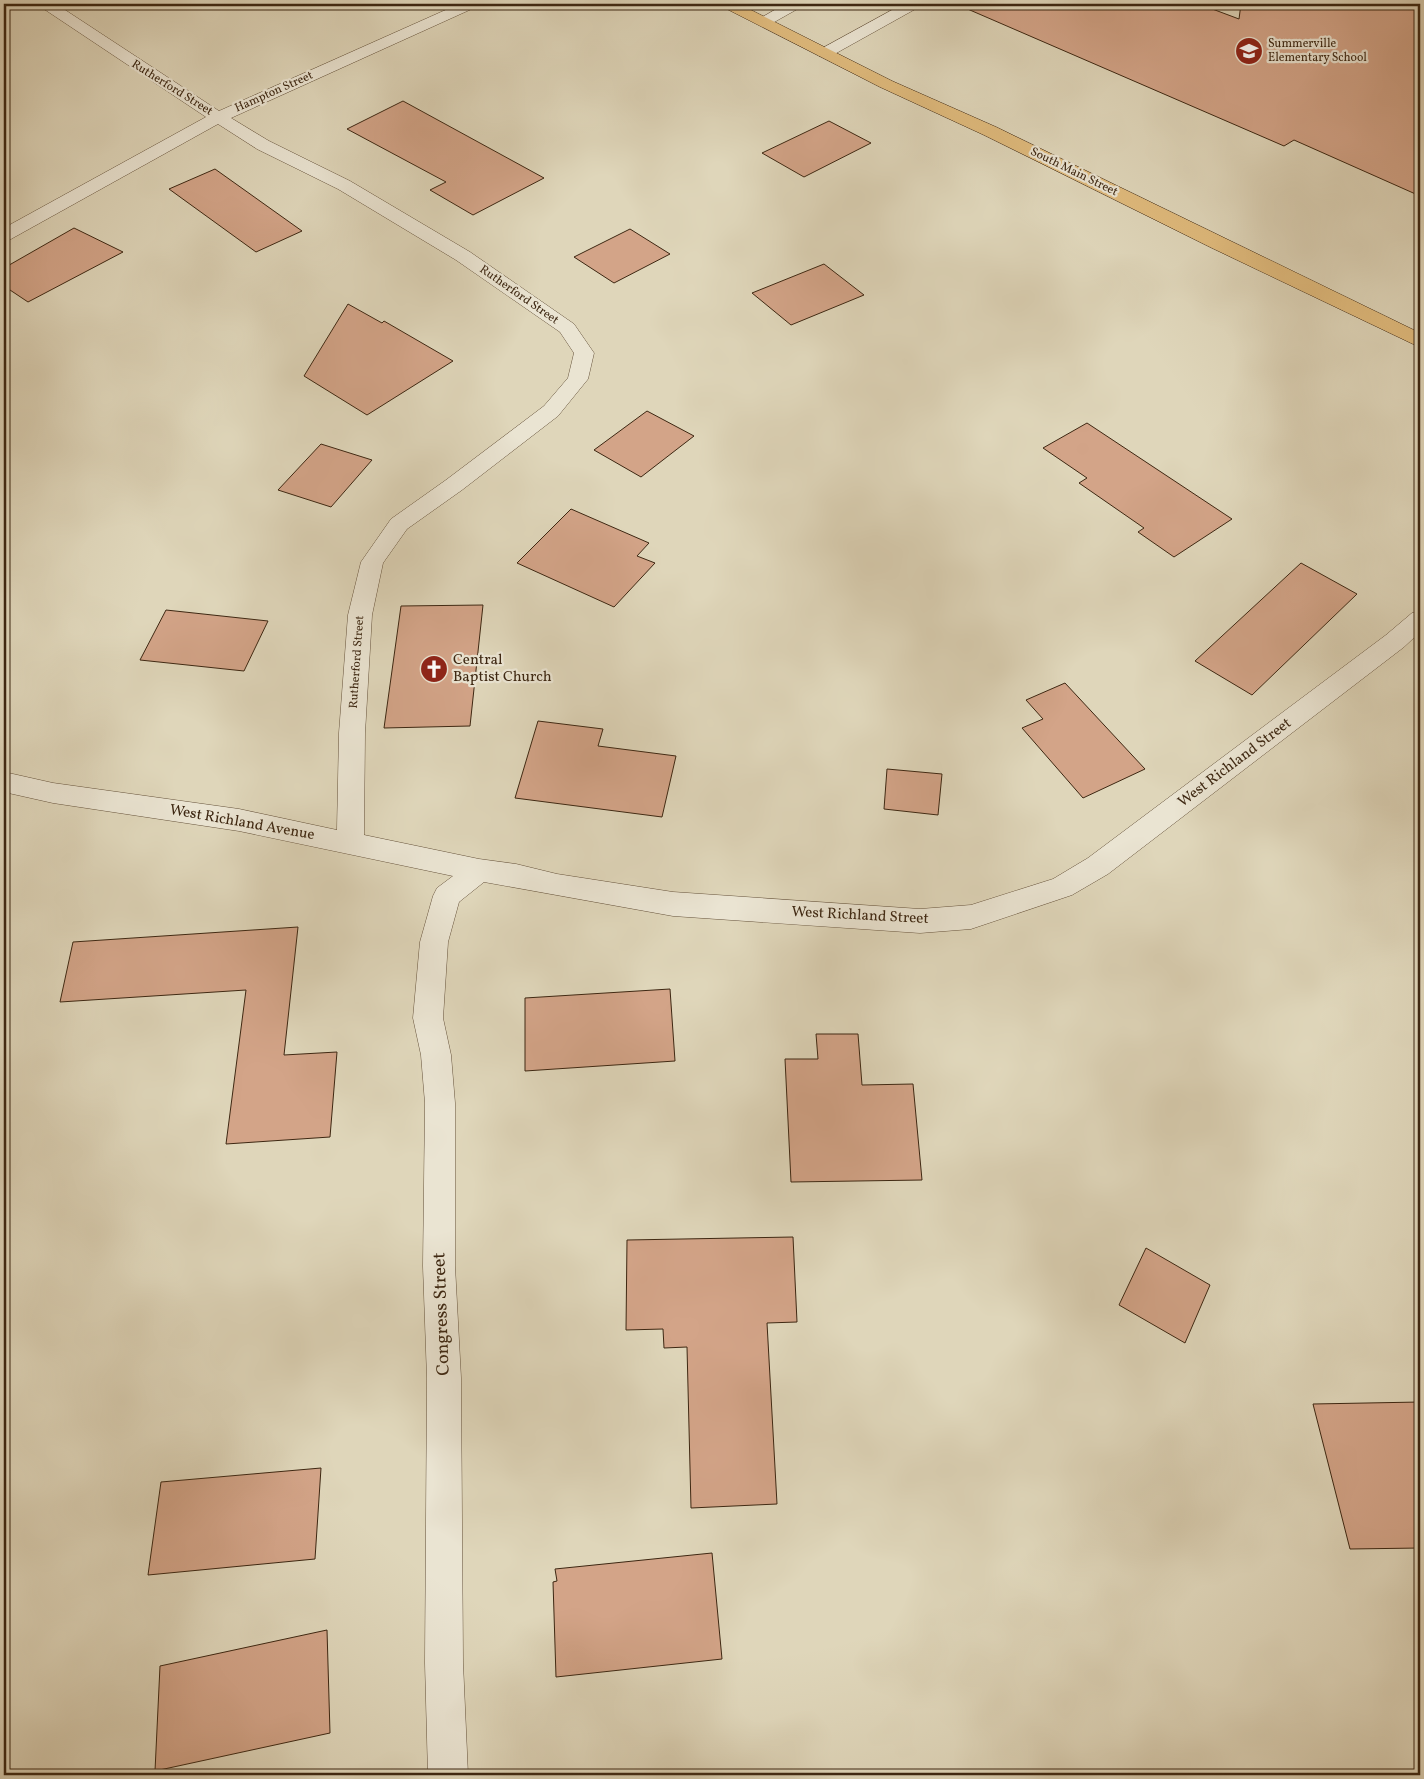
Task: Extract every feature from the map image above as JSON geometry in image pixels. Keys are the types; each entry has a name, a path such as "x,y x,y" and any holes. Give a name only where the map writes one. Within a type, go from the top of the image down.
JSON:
{"main road":[{"name":"South Main Street","path":"728,4 1420,340"}],"street":[{"name":"Rutherford Street","path":"46,4 128,61 263,145 344,185 463,256 567,328 584,353 578,379 552,411 400,524 372,562 360,615 352,733 350,843"},
{"name":"Hampton Street","path":"4,235 219,117 471,4"},
{"path":"764,22 796,4"},
{"path":"825,52 914,4"},
{"name":"West Richland Street","path":"479,870 674,904 920,921 971,917 1062,887 1098,866 1388,647 1420,619"},
{"name":"West Richland Avenue","path":"4,782 53,793 239,820 479,870"},
{"name":"Congress Street","path":"448,1775 444,1663 444,1378 439,1266 440,1103 436,1055 428,1018 434,942 447,896 479,870"}],"building":[{"path":"956,4 1199,4 1239,19 1241,4 1420,4 1420,196 1294,140 1284,146"},
{"path":"403,101 544,178 473,215 430,190 446,182 347,129"},
{"path":"829,121 871,143 804,177 762,153"},
{"path":"215,169 302,231 256,252 169,189"},
{"path":"74,228 123,252 28,302 4,286 4,268"},
{"path":"630,229 670,254 614,283 574,257"},
{"path":"824,264 864,295 791,325 752,293"},
{"path":"348,304 382,323 384,321 453,361 367,415 304,376"},
{"path":"647,411 694,436 641,477 594,450"},
{"path":"1087,423 1232,519 1174,557 1138,532 1144,528 1079,483 1087,478 1043,448"},
{"path":"321,444 372,460 331,507 278,490"},
{"path":"571,509 649,543 637,556 655,563 614,607 517,563"},
{"path":"1301,563 1357,594 1252,695 1195,661"},
{"path":"483,605 470,726 384,728 401,606"},
{"path":"166,610 268,621 244,671 140,660"},
{"path":"1065,683 1145,769 1083,798 1022,728 1043,719 1026,700"},
{"path":"538,721 603,729 598,746 676,756 662,817 515,798"},
{"path":"887,769 942,774 938,815 884,809"},
{"path":"298,927 284,1055 337,1052 330,1137 226,1144 246,990 60,1002 73,942"},
{"path":"670,989 675,1061 525,1071 525,998"},
{"path":"816,1034 858,1034 862,1085 913,1084 922,1180 791,1182 785,1059 818,1059"},
{"path":"793,1237 797,1322 767,1323 777,1504 691,1508 687,1347 664,1348 663,1329 626,1330 627,1240"},
{"path":"1146,1248 1210,1285 1185,1343 1119,1305"},
{"path":"1420,1402 1420,1548 1350,1549 1313,1404"},
{"path":"321,1468 315,1559 148,1575 161,1482"},
{"path":"712,1553 722,1659 556,1677 553,1582 557,1581 555,1569"},
{"path":"327,1630 330,1733 155,1771 160,1666"}],"place":[{"name":"Summerville Elementary School","path":"1249,51"},
{"name":"Central Baptist Church","path":"434,669"}]}
